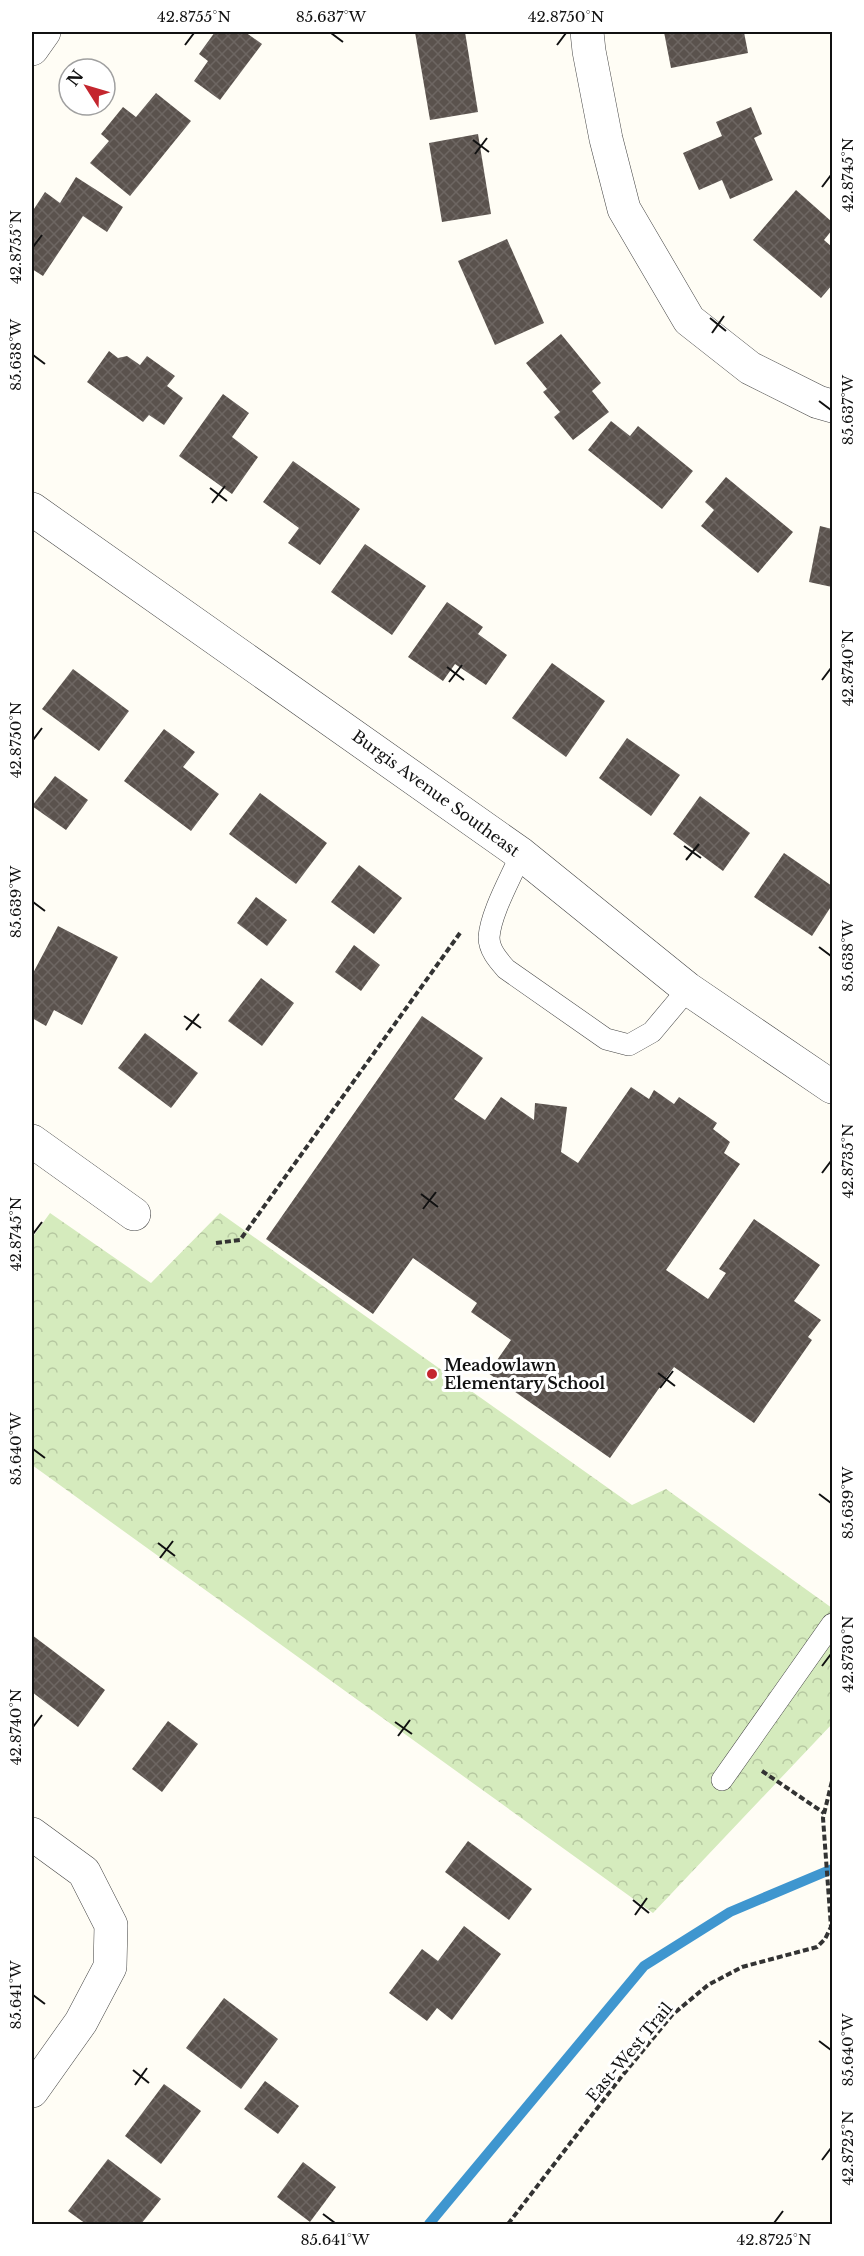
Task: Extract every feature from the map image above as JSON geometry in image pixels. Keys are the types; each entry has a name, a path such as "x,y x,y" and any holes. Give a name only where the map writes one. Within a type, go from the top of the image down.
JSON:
{"street":[{"path":"32,49 44,32"},
{"path":"587,32 606,139 624,209 689,320 750,368 819,402 832,406"},
{"name":"Burgis Avenue Southeast","path":"32,508 521,854 688,989 832,1088"},
{"path":"32,1141 134,1214"},
{"path":"32,1834 84,1872 111,1925 110,1967 81,2022 32,2091"}],"lane":[{"path":"521,854 496,914 489,938 494,956 506,969 606,1040 629,1045 652,1032 688,989"},
{"path":"722,1780 832,1624"}],"path":[{"path":"216,1243 240,1240 460,932"},
{"path":"739,1755 824,1813"},
{"name":"East-West Trail","path":"508,2224 672,2015 708,1985 742,1967 817,1947 830,1935 823,1818 832,1781"}],"green space":[{"path":"50,1213 151,1283 220,1213 632,1505 666,1489 832,1608 832,1724 653,1913 32,1465 32,1238"}],"building":[{"path":"215,32 245,32 262,44 220,100 194,81 208,61 199,54"},
{"path":"415,32 465,32 478,112 430,120"},
{"path":"664,32 744,32 748,53 671,68"},
{"path":"156,93 191,121 130,196 90,163 109,141 101,134 123,107 136,117"},
{"path":"751,107 762,134 754,138 773,180 730,199 722,180 699,190 683,153 722,136 716,122"},
{"path":"478,134 491,214 442,222 429,143"},
{"path":"76,177 123,207 107,232 83,216 43,276 32,269 32,212 45,192 60,203"},
{"path":"796,190 832,222 832,230 824,240 832,247 832,285 821,298 753,240"},
{"path":"507,239 544,323 495,345 458,261"},
{"path":"561,334 601,383 592,391 609,412 573,440 554,417 560,412 543,392 547,389 526,363"},
{"path":"109,351 118,358 127,356 140,365 147,356 175,376 167,386 183,398 164,425 149,415 143,422 87,382"},
{"path":"223,394 249,413 232,437 258,457 232,494 179,456"},
{"path":"611,421 630,436 638,426 693,471 662,509 588,450"},
{"path":"293,461 360,509 320,565 288,543 299,528 263,502"},
{"path":"726,477 793,532 758,573 701,526 714,510 705,502"},
{"path":"820,526 832,529 832,587 809,582"},
{"path":"365,544 426,586 392,635 331,592"},
{"path":"447,602 483,627 478,634 507,655 486,685 455,664 443,681 408,657"},
{"path":"552,663 605,701 566,757 512,718"},
{"path":"73,669 129,711 99,751 42,709"},
{"path":"164,729 195,752 183,767 219,794 191,831 124,781"},
{"path":"627,738 680,775 651,816 599,778"},
{"path":"55,776 88,800 66,830 32,806"},
{"path":"260,793 327,843 296,884 229,834"},
{"path":"700,796 750,833 723,871 673,834"},
{"path":"784,853 832,886 832,905 812,936 754,897"},
{"path":"359,865 402,898 374,934 331,902"},
{"path":"256,897 287,920 267,946 237,923"},
{"path":"58,926 118,957 82,1025 54,1010 46,1026 32,1018 32,975"},
{"path":"354,945 380,965 361,991 335,972"},
{"path":"261,978 294,1003 262,1046 228,1021"},
{"path":"422,1016 483,1058 454,1099 485,1120 501,1097 534,1120 535,1103 567,1107 561,1152 578,1163 631,1087 649,1099 654,1090 674,1104 679,1097 717,1123 713,1129 730,1142 724,1153 740,1164 666,1270 708,1299 726,1273 719,1269 754,1219 820,1265 794,1301 821,1320 808,1337 812,1340 754,1423 674,1367 610,1458 488,1373 511,1340 471,1312 477,1303 413,1258 373,1314 266,1239"},
{"path":"145,1033 198,1073 171,1108 118,1068"},
{"path":"32,1635 105,1690 78,1727 32,1692"},
{"path":"168,1721 198,1744 162,1792 132,1769"},
{"path":"468,1841 532,1889 509,1920 445,1872"},
{"path":"464,1926 501,1954 452,2020 437,2008 427,2021 389,1993 422,1949 438,1961"},
{"path":"224,1998 278,2039 241,2089 186,2048"},
{"path":"265,2081 299,2106 278,2134 244,2109"},
{"path":"164,2084 201,2111 161,2164 125,2136"},
{"path":"108,2159 161,2199 141,2224 86,2224 68,2211"},
{"path":"303,2162 336,2187 310,2222 277,2197"}],"waterway":[{"path":"429,2224 644,1966 730,1912 832,1869"}],"place":[{"name":"Meadowlawn Elementary School","path":"432,1374"}]}
